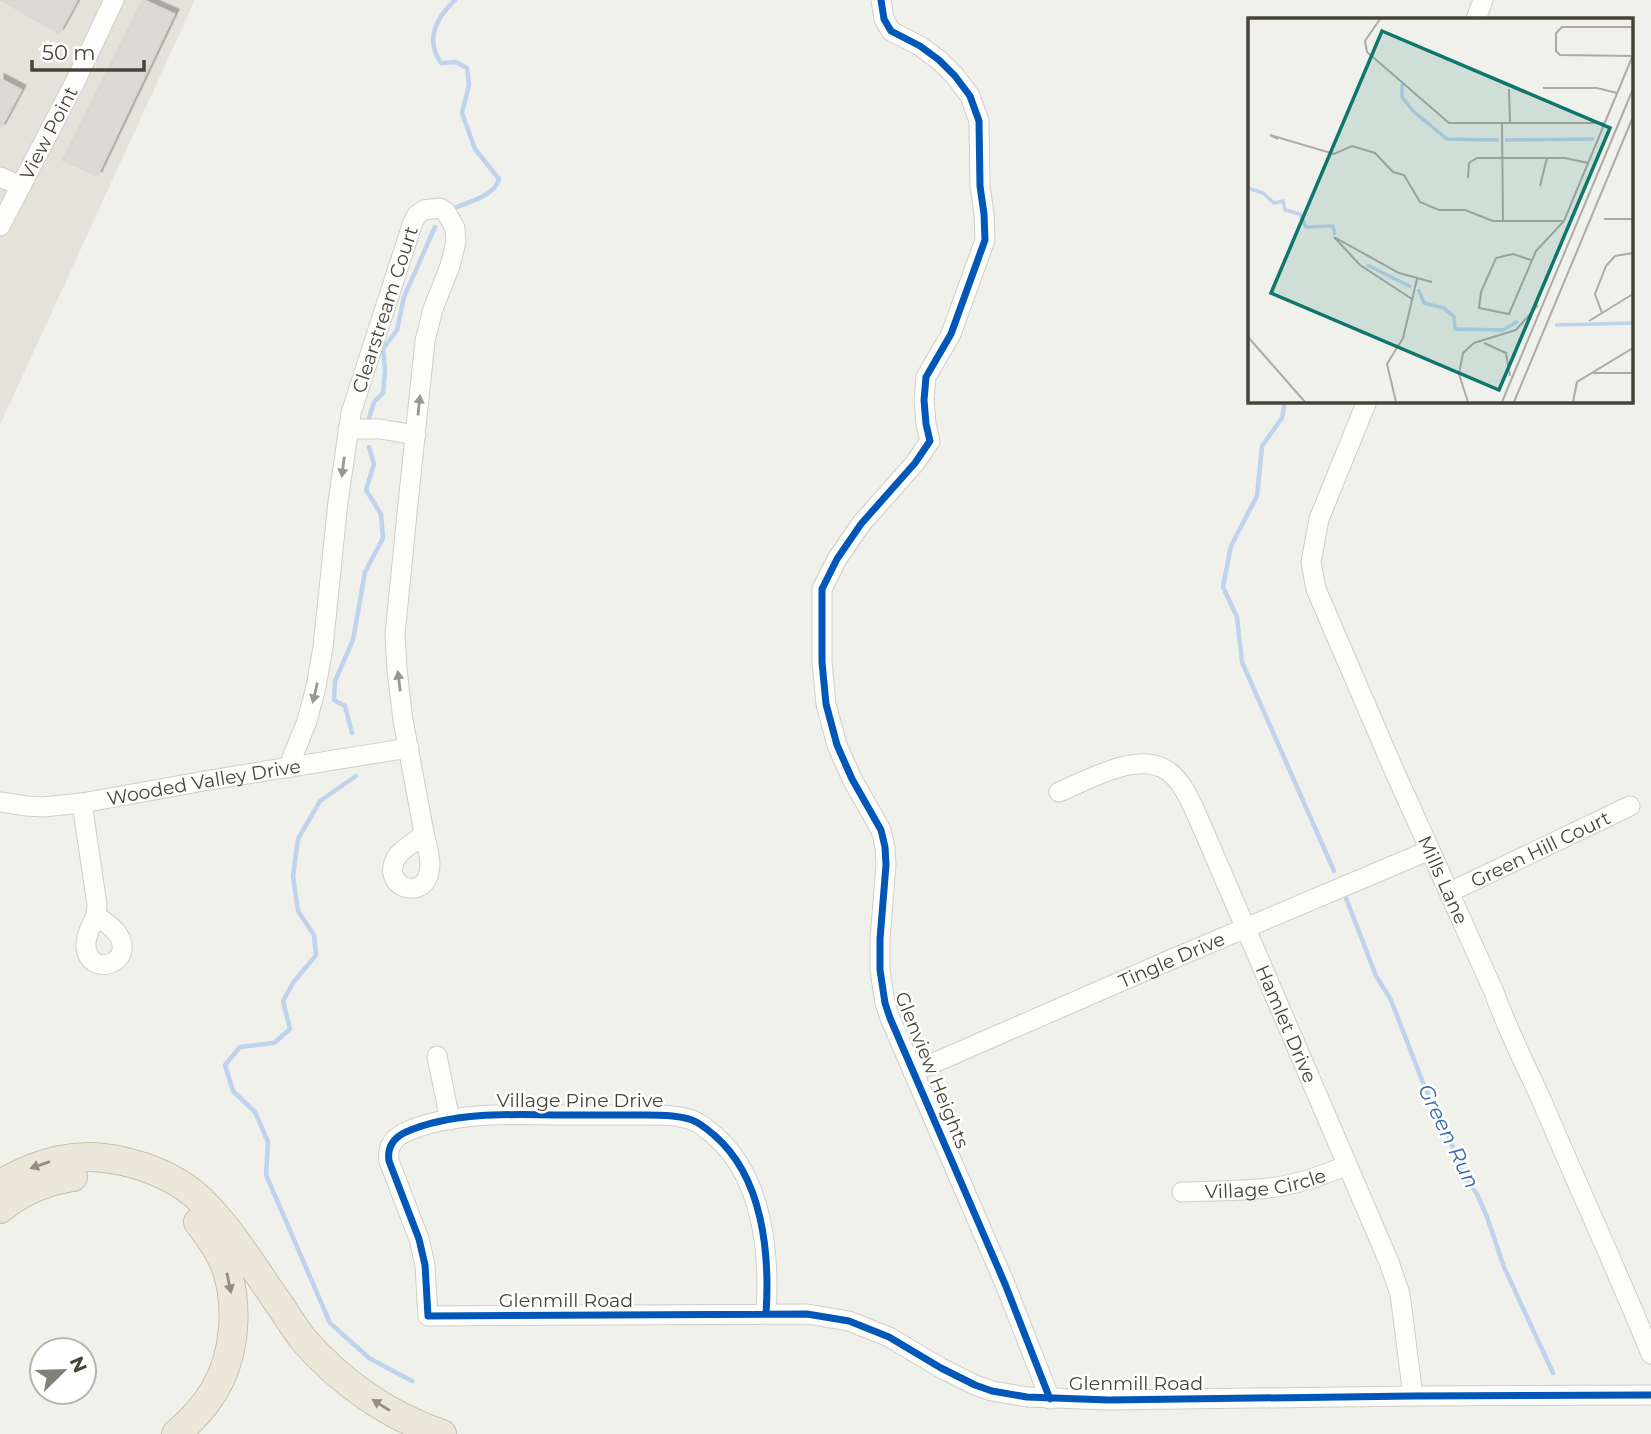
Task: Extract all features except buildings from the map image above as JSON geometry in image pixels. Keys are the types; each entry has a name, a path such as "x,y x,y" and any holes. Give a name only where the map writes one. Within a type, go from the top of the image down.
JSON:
{"highway":[{"path":"0,1184 24,1170 53,1160 84,1156 144,1166 170,1178 195,1195 216,1218 301,1336 328,1366 393,1413 442,1434"},
{"path":"0,1209 32,1188 58,1179 87,1175 115,1177 144,1185 170,1198 193,1217 213,1241 226,1268 233,1298 233,1329 228,1360 216,1389 197,1415 176,1434"}],"street":[{"name":"View Point","path":"0,226 5,205 21,186 114,0"},
{"name":"Glenview Heights","path":"881,0 884,19 891,31 920,46 939,60 970,96 979,121 980,186 985,240 951,334 926,377 924,400 930,441 915,463 861,524 837,559 822,589 822,662 826,704 837,745 852,779 881,830 885,847 880,970 887,1010 1005,1284 1050,1399"},
{"path":"1476,18 1483,0"},
{"path":"0,177 21,186"},
{"name":"Clearstream Court","path":"288,768 307,722 316,687 326,626 351,412 413,222 424,210 440,208 446,212 455,228 456,242 428,325 395,635 403,720 425,833"},
{"name":"Mills Lane","path":"1367,402 1320,519 1311,562 1316,589 1600,1232 1651,1354"},
{"path":"348,429 380,429 416,435"},
{"name":"Wooded Valley Drive","path":"0,802 43,807 82,803 409,748"},
{"name":"Hamlet Drive","path":"1059,792 1135,763 1147,763 1169,772 1186,792 1389,1262 1400,1294 1412,1396"},
{"path":"82,803 97,905 96,915"},
{"name":"Green Hill Court","path":"1450,892 1630,806"},
{"name":"Tingle Drive","path":"913,1072 1430,850"},
{"path":"438,1056 450,1120"},
{"name":"Village Pine Drive","path":"428,1316 425,1265 419,1238 388,1153 391,1144 408,1131 450,1120 484,1116 554,1115 666,1115 696,1121 722,1142 743,1171 757,1206 765,1240 768,1290 766,1314"},
{"name":"Village Circle","path":"1182,1192 1270,1188 1297,1183 1347,1166"},
{"name":"Glenmill Road","path":"428,1316 807,1314 849,1321 889,1337 942,1368 992,1391 1050,1399 1651,1395"}],"shaded area":[{"path":"0,0 195,0 0,425"}],"waterway":[{"path":"455,0 438,22 433,38 434,46 441,63 456,62 467,68 469,85 462,113 475,149 499,179 497,185 488,193 457,207"},
{"path":"369,418 374,402 383,393 383,349 397,330 404,297 435,227"},
{"name":"Green Run","path":"1285,402 1282,418 1262,446 1257,496 1231,546 1223,587 1237,617 1242,662 1334,871"},
{"path":"352,733 345,706 334,700 335,681 353,640 365,572 383,538 381,514 366,490 374,464 369,447"},
{"path":"356,776 320,801 298,839 293,876 298,911 314,935 316,955 293,983 283,1001 290,1029 274,1043 240,1047 225,1065 233,1091 255,1112 268,1142 266,1175 330,1323 369,1358 412,1381"},
{"name":"Green Run","path":"1346,898 1376,976 1391,1000 1423,1083 1448,1134 1463,1175 1477,1194 1504,1267 1553,1373"}],"cycle path":[{"path":"881,0 884,19 891,31 920,46 939,60 970,96 979,121 980,186 985,240 951,334 926,377 924,400 930,441 915,463 861,524 837,559 822,589 822,662 826,704 837,745 852,779 881,830 885,847 880,939 880,970 885,1003 1005,1284 1050,1399"},
{"path":"766,1314 764,1242 753,1194 730,1152 714,1135 695,1121 656,1115 481,1116 424,1125 401,1134 390,1147 389,1161 419,1239 425,1265 428,1316 807,1314 849,1321 889,1337 975,1385 1027,1397 1109,1400 1651,1395"}]}
